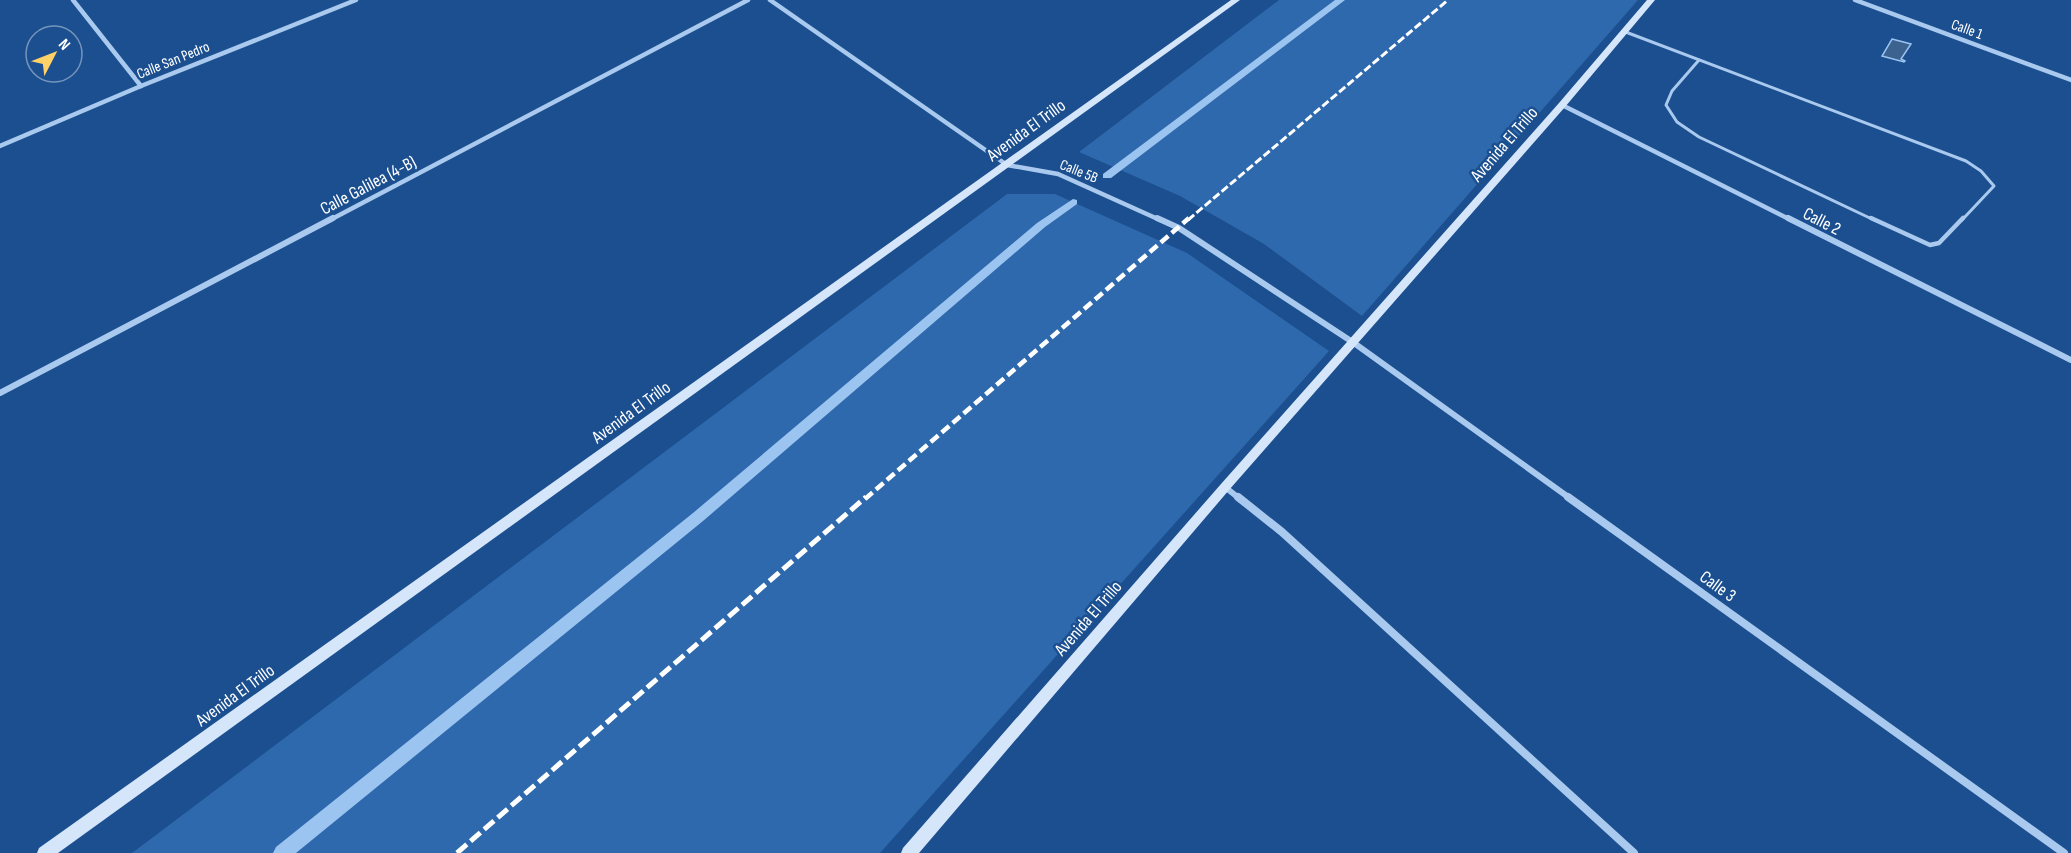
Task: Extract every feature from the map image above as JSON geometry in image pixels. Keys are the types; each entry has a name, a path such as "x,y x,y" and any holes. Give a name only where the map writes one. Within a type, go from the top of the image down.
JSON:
{"main road":[{"name":"Avenida El Trillo","path":"45,853 1236,0"},
{"name":"Avenida El Trillo","path":"909,853 1651,0"}],"street":[{"path":"73,0 141,86"},
{"name":"Calle San Pedro","path":"0,146 141,86 356,0"},
{"name":"Calle Galilea (4-B)","path":"0,393 748,0"},
{"name":"Calle 5B","path":"770,0 1007,165 1058,174 1179,228 1354,343"},
{"name":"Calle 1","path":"1855,0 2071,80"},
{"name":"Calle 2","path":"1562,105 2071,360"},
{"name":"Calle 3","path":"1354,343 2064,853"},
{"path":"1225,487 1282,532 1634,853"}],"lane":[{"path":"1623,31 1954,155 1976,166 1987,175 1994,186 1939,243 1929,245 1919,241 1699,137 1677,122 1666,105 1672,91 1699,60"}],"shaded area":[{"path":"1279,0 1638,0 1362,316 1264,244 1180,196 1079,152"},
{"path":"1892,39 1911,44 1901,59 1904,62 1882,56"},
{"path":"1007,194 1055,194 1187,253 1329,351 880,853 132,853"}],"waterway":[{"path":"1107,176 1341,0"},
{"path":"282,853 698,517 1041,225 1073,202"}],"railway":[{"path":"1188,220 1448,0"},
{"path":"865,499 1189,218"},
{"path":"457,853 866,497"}]}
